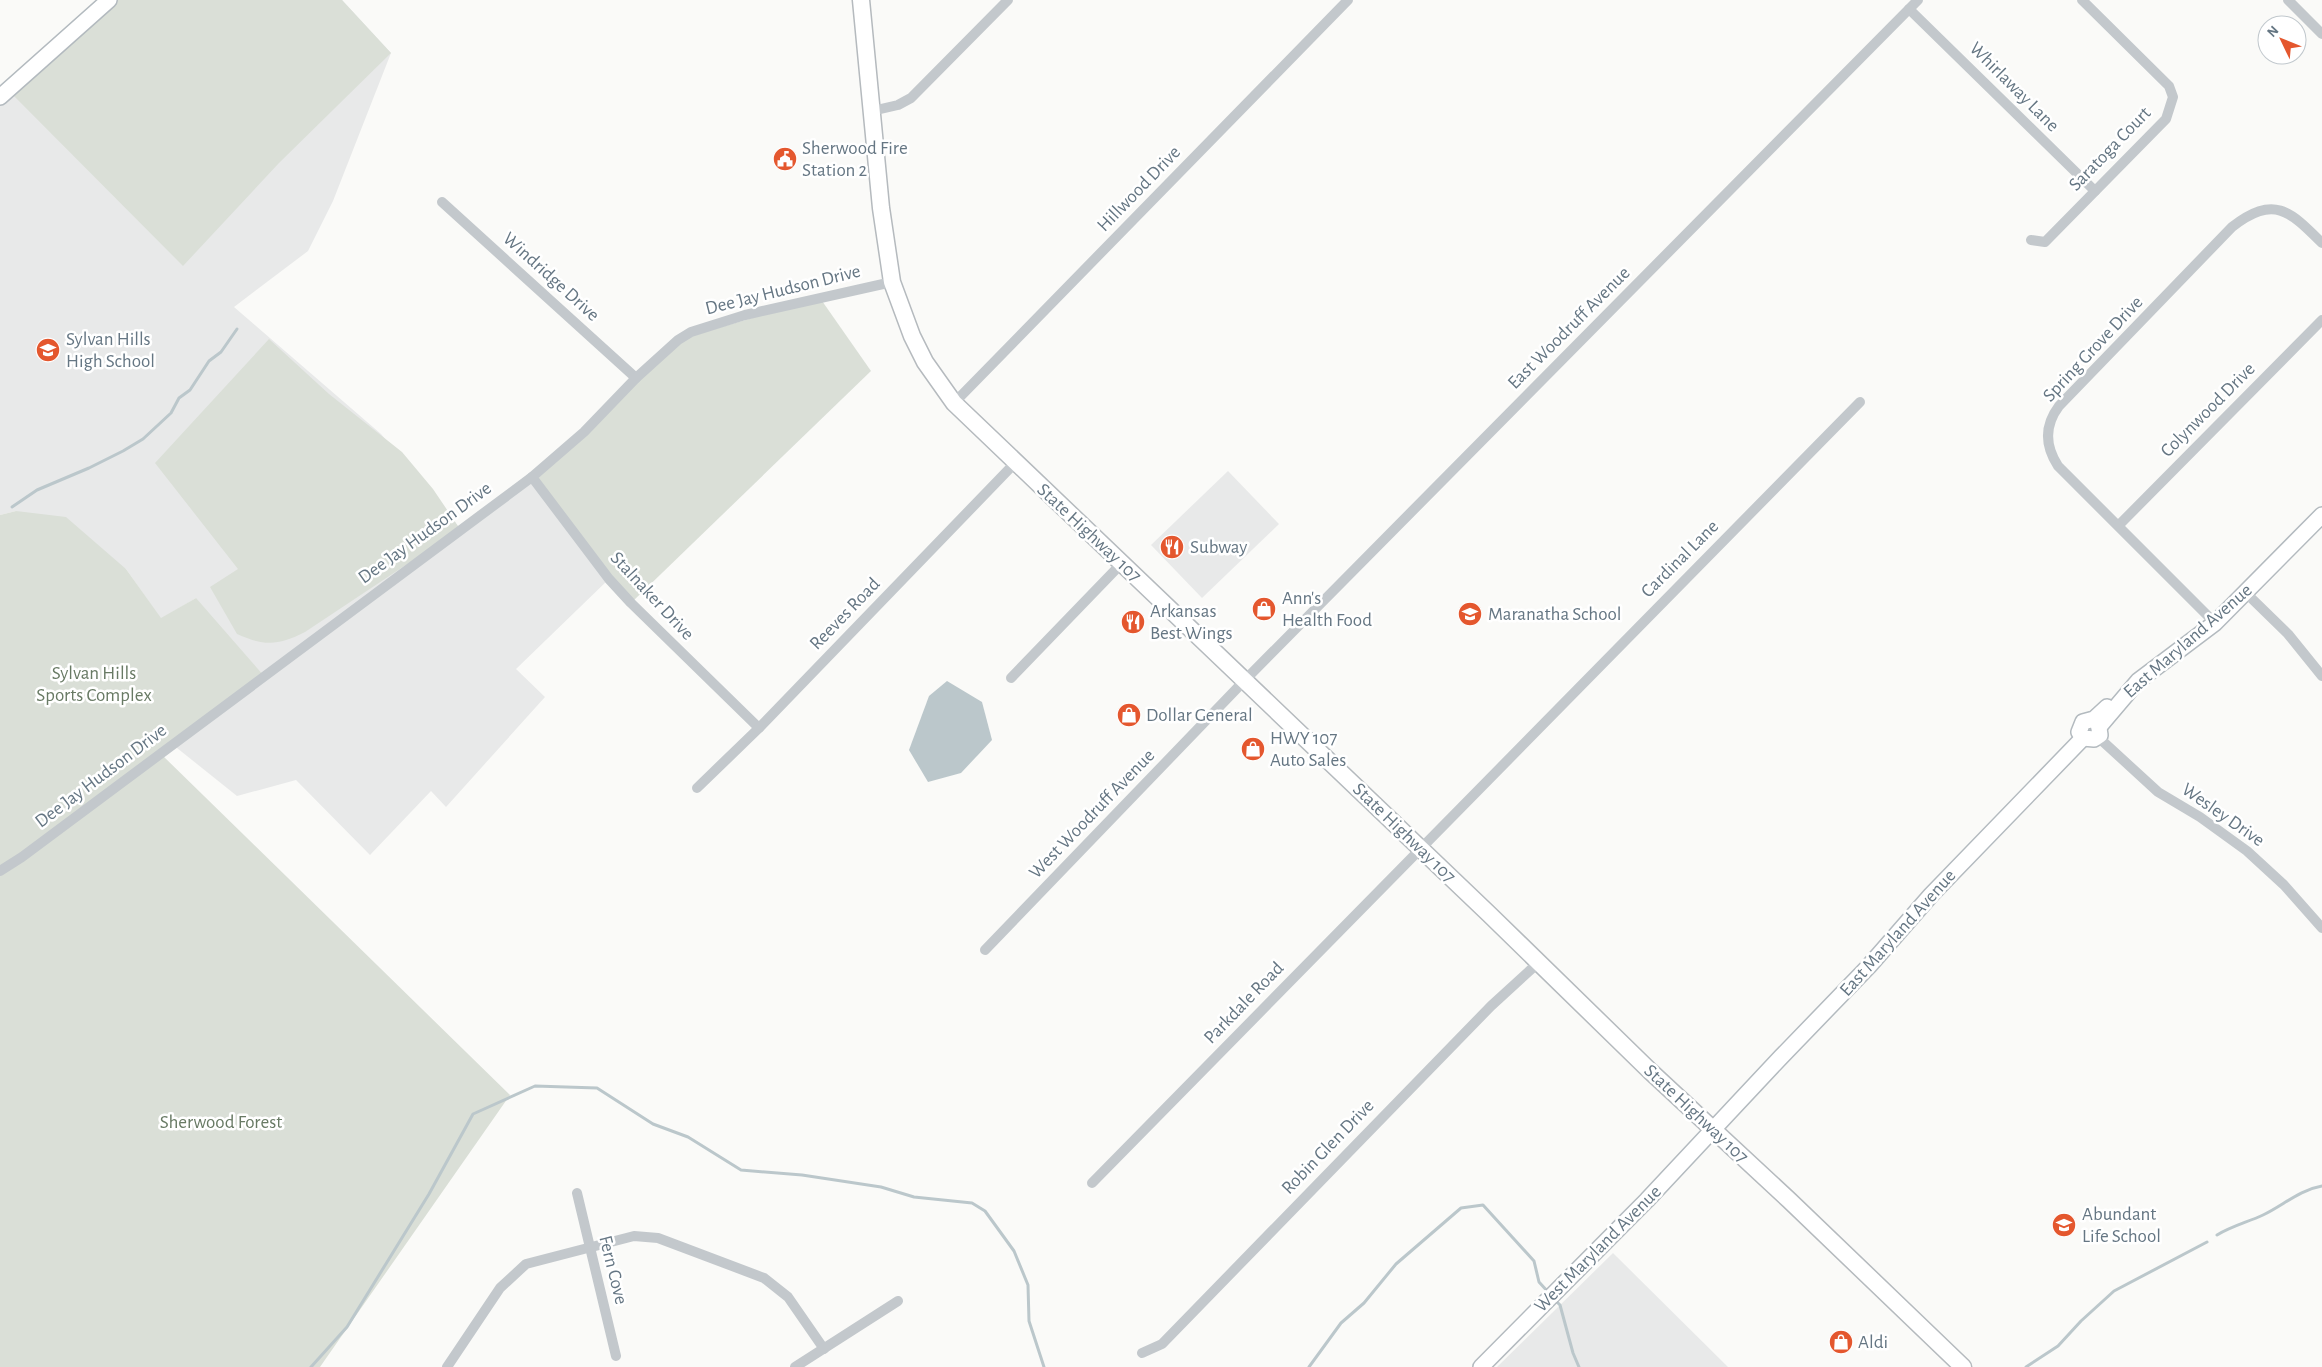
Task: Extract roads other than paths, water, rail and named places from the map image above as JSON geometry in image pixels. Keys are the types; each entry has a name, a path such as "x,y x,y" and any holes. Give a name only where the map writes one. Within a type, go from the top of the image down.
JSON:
{"main road":[{"name":"State Highway 107","path":"861,0 882,208 892,282 912,336 925,362 954,403 1963,1367"}],"street":[{"path":"0,97 109,0"},
{"path":"872,111 898,104 911,98 1008,0"},
{"name":"Hillwood Drive","path":"954,403 1348,0"},
{"name":"East Woodruff Avenue","path":"1245,680 1918,0"},
{"name":"Saratoga Court","path":"2031,240 2045,242 2166,119 2173,97 2169,86 2082,0"},
{"path":"2288,0 2322,34"},
{"name":"Whirlaway Lane","path":"1909,9 2095,191"},
{"name":"Windridge Drive","path":"442,202 636,378"},
{"name":"Spring Grove Drive","path":"2215,623 2058,466 2048,444 2048,432 2054,413 2232,227 2244,218 2258,212 2280,210 2297,218 2322,243"},
{"name":"Dee Jay Hudson Drive","path":"0,871 22,857 359,604 532,477 584,432 636,378 678,340 718,322 892,282"},
{"name":"Colynwood Drive","path":"2119,525 2322,320"},
{"name":"Cardinal Lane","path":"1420,848 1860,402"},
{"name":"Reeves Road","path":"697,788 759,728 1015,463"},
{"name":"Stalnaker Drive","path":"532,477 609,579 625,597 759,728"},
{"name":"East Maryland Avenue","path":"1713,1130 1869,966 1930,894 2094,730 2138,681 2215,623 2322,515"},
{"path":"1011,678 1122,563"},
{"path":"2246,593 2288,634 2322,676"},
{"name":"West Woodruff Avenue","path":"985,950 1245,680"},
{"name":"Wesley Drive","path":"2094,730 2158,792 2200,817 2247,851 2284,885 2322,928"},
{"name":"Parkdale Road","path":"1092,1183 1420,848"},
{"name":"Robin Glen Drive","path":"1142,1353 1162,1344 1491,1006 1538,963"},
{"name":"West Maryland Avenue","path":"1481,1367 1647,1200 1713,1130"},
{"name":"Fern Cove","path":"577,1193 616,1356"},
{"path":"447,1367 500,1288 526,1264 634,1236 658,1238 764,1278 788,1297 824,1349"},
{"path":"796,1367 898,1301"}],"waterway":[{"path":"12,507 37,490 89,468 143,439 171,413 179,398 190,390 209,361 221,352 237,329"},
{"path":"311,1367 347,1327 429,1194 473,1114 535,1086 597,1088 653,1124 688,1137 741,1170 802,1175 881,1187 914,1197 972,1203 985,1211 1014,1251 1028,1285 1029,1321 1044,1367"},
{"path":"2217,1235 2263,1215 2299,1194 2322,1186"},
{"path":"1309,1367 1341,1323 1364,1303 1396,1264 1461,1208 1483,1205 1534,1261 1539,1282 1549,1293"},
{"path":"2026,1367 2058,1346 2081,1321 2114,1291 2207,1242"},
{"path":"1555,1300 1560,1305 1573,1353 1579,1367"}],"place":[{"name":"Sherwood Fire Station 2","path":"785,159"},
{"name":"Sylvan Hills High School","path":"48,350"},
{"name":"Subway","path":"1172,547"},
{"name":"Ann's Health Food","path":"1264,609"},
{"name":"Maranatha School","path":"1470,614"},
{"name":"Arkansas Best Wings","path":"1133,622"},
{"name":"Dollar General","path":"1129,715"},
{"name":"HWY 107 Auto Sales","path":"1253,749"},
{"name":"Abundant Life School","path":"2064,1225"},
{"name":"Aldi","path":"1841,1342"}],"park label":[{"name":"Sylvan Hills Sports Complex","path":"94,684"},
{"name":"Sherwood Forest","path":"221,1122"}]}
